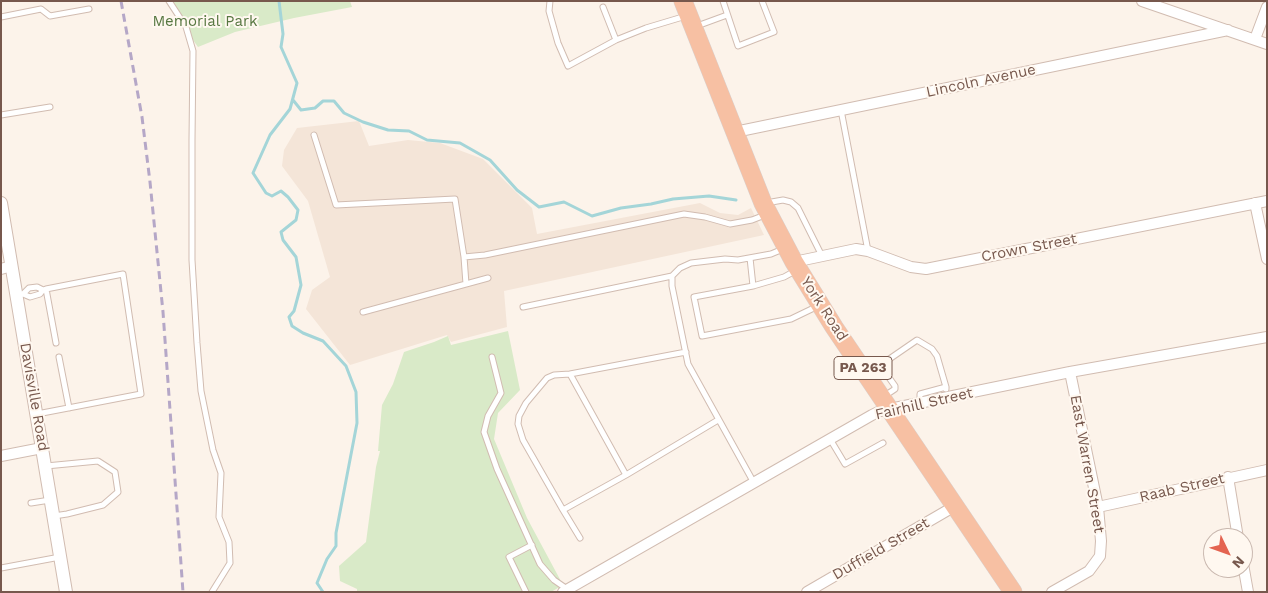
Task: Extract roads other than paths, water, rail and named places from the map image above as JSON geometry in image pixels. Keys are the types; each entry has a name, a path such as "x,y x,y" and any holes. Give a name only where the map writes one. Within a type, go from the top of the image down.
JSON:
{"highway":[{"name":"York Road","path":"689,14 766,209 792,260 820,305 874,370 886,403 1013,592"}],"street":[{"path":"1142,1 1267,44"},
{"path":"1255,39 1267,7"},
{"name":"Lincoln Avenue","path":"735,132 1228,30"},
{"name":"Crown Street","path":"792,260 856,249 868,251 911,267 926,269 1267,201"},
{"name":"Davisville Road","path":"1,203 7,268 20,295 36,414 66,592"},
{"path":"1256,203 1267,259"},
{"name":"Fairhill Street","path":"566,591 830,440 872,415 886,403 920,403 947,392 1070,372 1267,336"},
{"name":"East Warren Street","path":"1052,592 1089,570 1100,556 1101,541 1098,507 1070,372"},
{"path":"1,456 42,448"},
{"name":"Raab Street","path":"1098,507 1267,470"},
{"path":"1228,478 1236,528"},
{"name":"Duffield Street","path":"807,592 955,506"},
{"path":"1246,578 1248,592"}],"lane":[{"path":"170,1 186,27 194,51 192,260 197,342 201,391 213,450 221,473 219,518 229,542 230,563 212,592"},
{"path":"550,1 549,11 558,43 568,66 616,40 689,14 727,15"},
{"path":"723,1 738,46 774,32 762,1"},
{"path":"603,7 616,40"},
{"path":"1,17 41,9 50,16 89,8"},
{"path":"1,115 50,107"},
{"path":"841,110 868,251"},
{"path":"314,135 336,205 455,199 466,284"},
{"path":"464,257 485,255 684,214 705,216 730,224 752,220 766,209 783,200 791,202 798,208 822,256"},
{"path":"523,307 672,276 680,268 691,263 725,259 738,260 771,254 792,260 784,277 754,286 694,297 702,336 791,319 820,305"},
{"path":"750,258 754,286"},
{"path":"20,295 29,288 37,287 45,290 123,274 141,394 36,414"},
{"path":"672,276 672,286 688,364 754,483"},
{"path":"363,312 488,278"},
{"path":"45,290 56,343"},
{"path":"874,370 917,340 932,349 937,356 947,392"},
{"path":"580,538 522,440 518,424 519,416 526,403 547,378 554,375 570,374 686,352"},
{"path":"59,357 69,408"},
{"path":"492,357 501,393 488,416 484,432 498,469 540,564 566,591"},
{"path":"570,374 626,475"},
{"path":"563,510 718,420"},
{"path":"830,440 845,464 882,443"},
{"path":"45,466 98,461 115,472 118,492 103,505 54,516"},
{"path":"32,503 51,500"},
{"path":"526,592 509,557 532,545"},
{"path":"1,568 60,557"}],"waterway":[{"path":"279,1 283,34 281,47 297,83 290,109 270,135 253,173 266,193 272,196 281,191 298,210 296,220 281,232 283,240 296,257 301,285 294,311 289,317 292,326 303,333 323,341 346,366 356,392 357,423 336,533 336,546 327,559 317,583 323,592"},
{"path":"293,100 301,110 315,108 323,101 334,101 344,113 363,122 388,130 409,131 427,140 460,143 490,160 517,190 539,207 564,202 592,216 621,208 673,199 709,196 736,200"}],"railway":[{"path":"121,1 142,117 150,182 163,312 183,592"}],"park label":[{"name":"Memorial Park","path":"205,22"}]}
